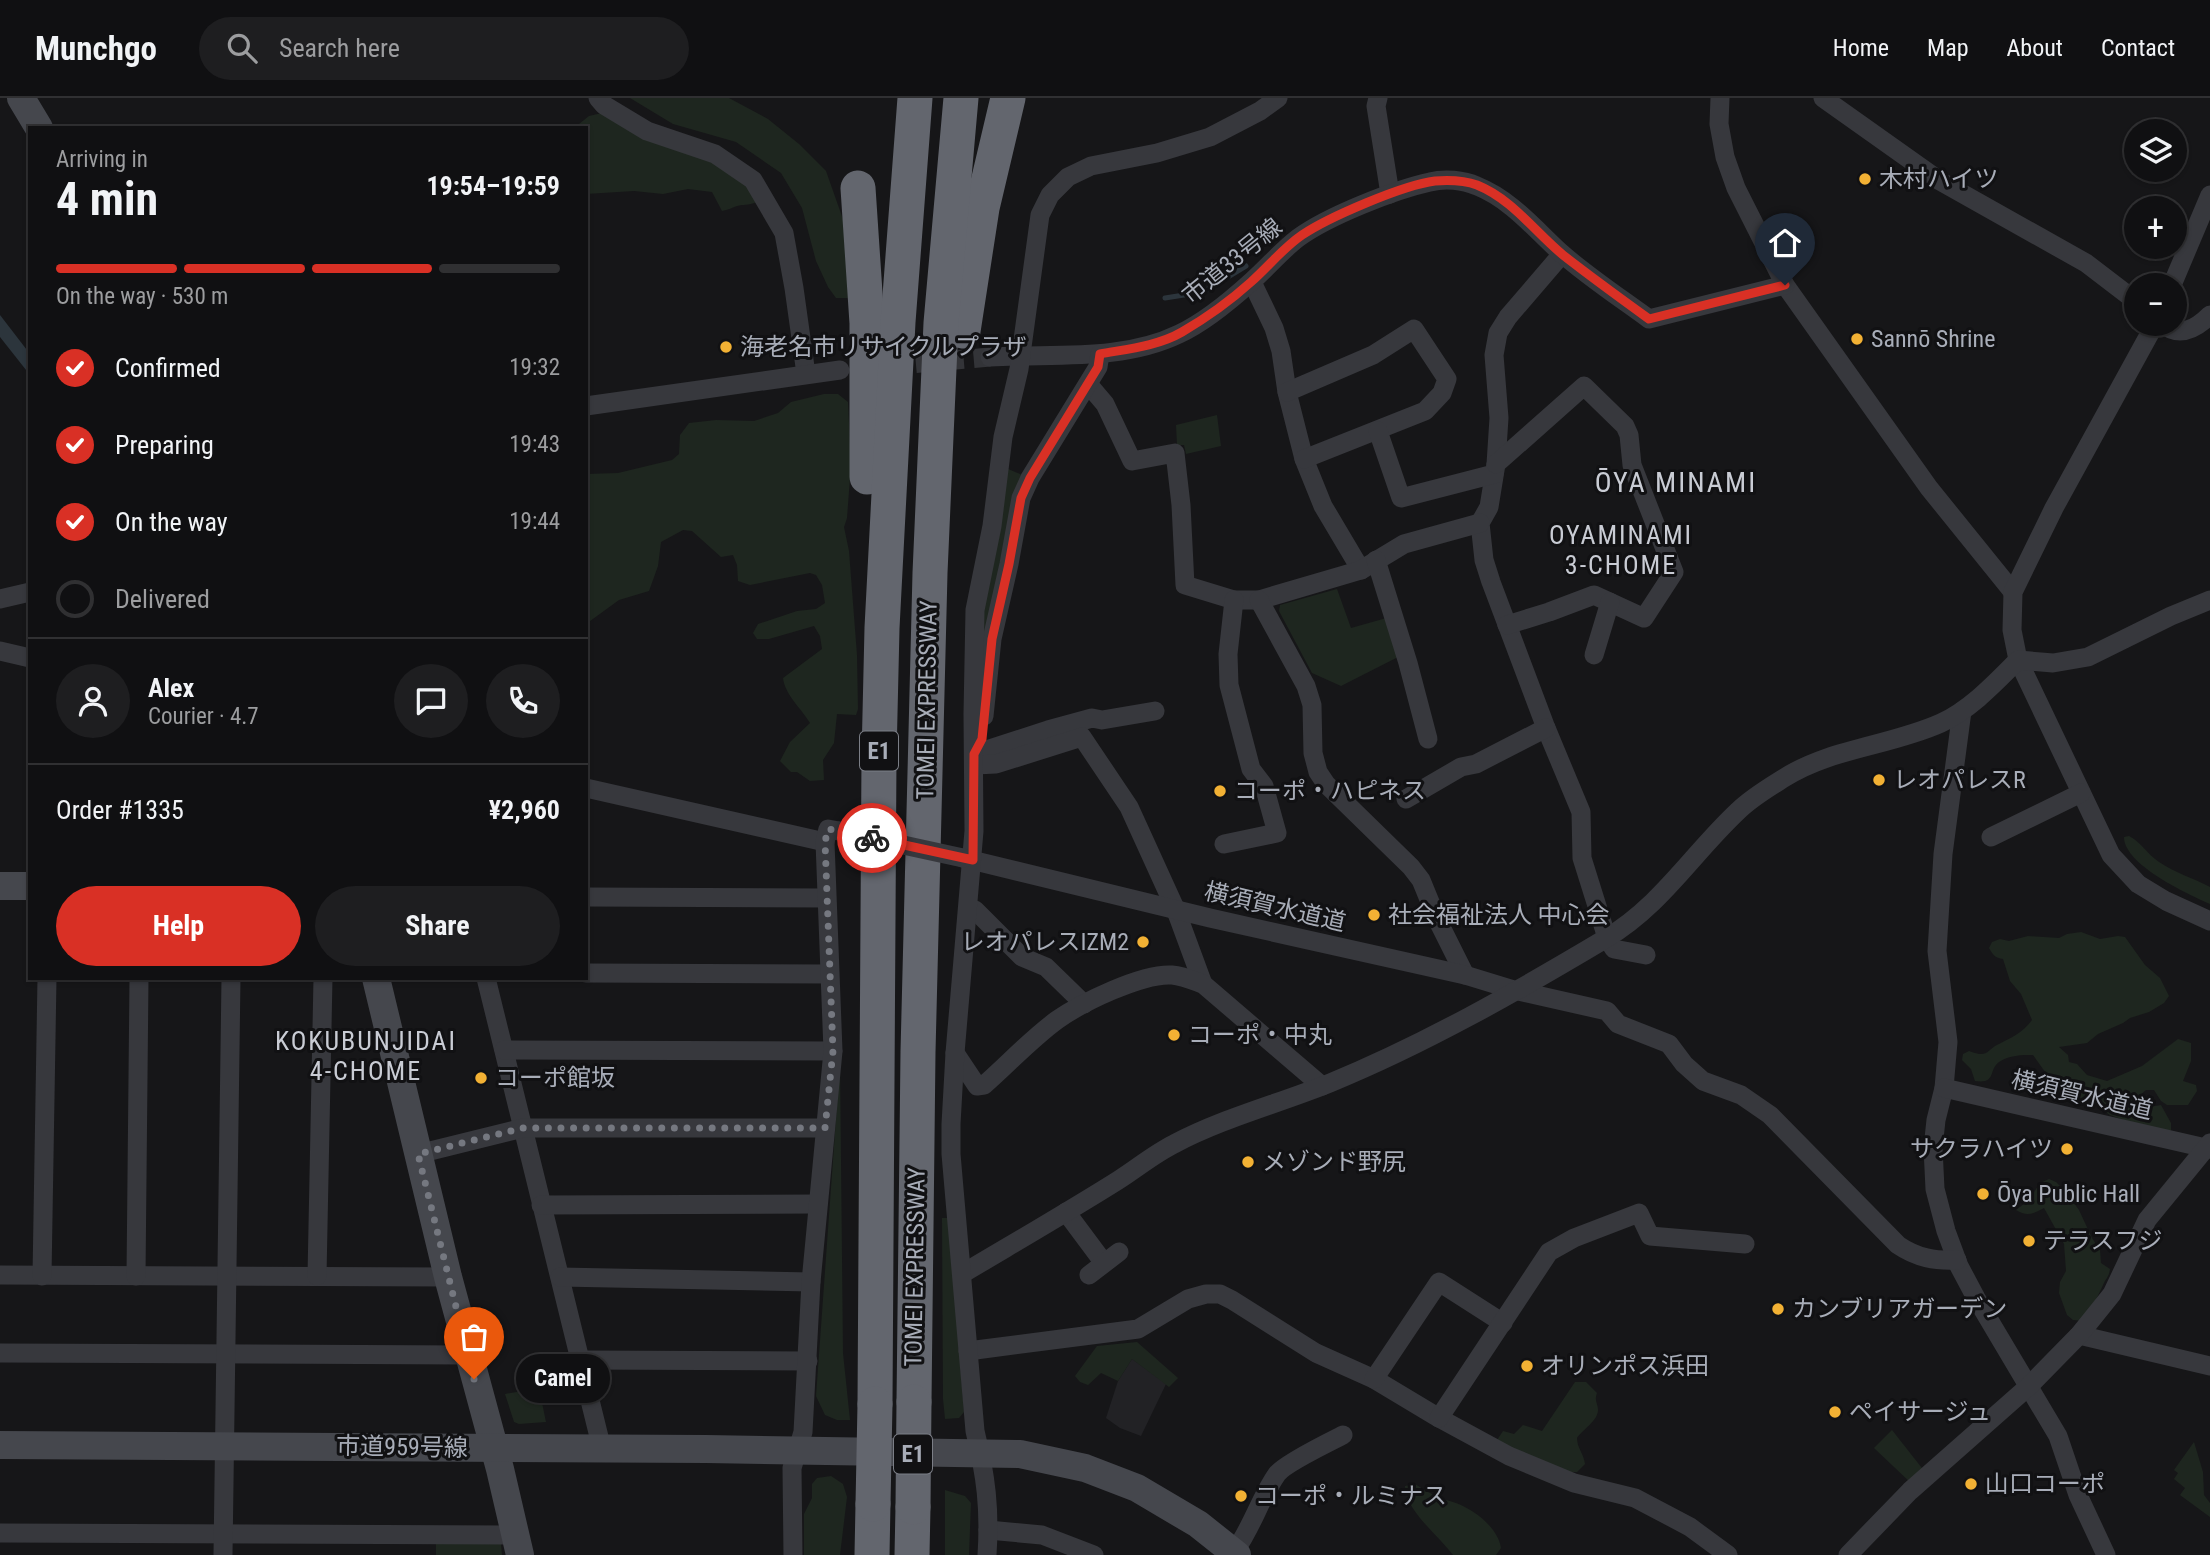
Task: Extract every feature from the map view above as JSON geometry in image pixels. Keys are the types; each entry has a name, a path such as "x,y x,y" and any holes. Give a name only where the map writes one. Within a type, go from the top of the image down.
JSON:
{"highway":[{"name":"TOMEI EXPRESSWAY","path":"872,1555 879,757 883,614 896,348 915,98"},
{"name":"TOMEI EXPRESSWAY","path":"912,1555 918,1052 930,573 941,323 961,98"},
{"path":"921,932 939,640 964,312 982,208 1008,98"},
{"path":"858,188 867,323 868,557 879,757"}],"street":[{"path":"21,98 38,126"},
{"path":"598,98 604,105 647,131 715,154 753,180 784,233 806,374"},
{"path":"987,1555 988,1495 975,1432 951,1154 955,1053 968,909 974,760 975,610 992,526 1003,437 1021,355 1041,215 1050,195 1068,177 1091,166 1157,153 1210,138 1278,98"},
{"path":"1378,98 1376,106 1390,194"},
{"path":"1720,98 1719,124 1732,178 1785,285 1929,488 2014,592"},
{"path":"1823,98 1940,181 2086,263 2124,292"},
{"name":"市道33号線","path":"990,357 1100,354 1145,346 1179,334 1210,315 1251,282 1285,248 1322,223 1390,194 1432,181 1454,180 1475,185 1493,194 1512,207 1562,254 1649,319 1785,285"},
{"path":"2177,273 2210,195"},
{"path":"1562,254 1508,317 1498,333 1494,355 1499,418 1495,469 1489,507 1480,523 1484,560 1546,728 1581,812 1582,858 1607,938 1614,949 1646,956"},
{"path":"1251,282 1274,328 1281,351 1287,392 1304,459 1324,506 1368,565 1408,663 1428,739"},
{"path":"2187,331 2198,327 2210,316"},
{"path":"1287,392 1373,355 1414,329 1447,379 1442,394 1425,411 1304,459"},
{"path":"2148,336 2054,508 2014,592 2012,630 2018,660 2111,855 2138,884 2166,901 2210,921"},
{"path":"974,760 982,739 992,639 1021,498 1030,478 1098,367 1100,354"},
{"path":"588,405 840,370"},
{"path":"1088,384 1105,404 1132,461 1175,453 1185,585 1234,600 1259,600 1368,565 1404,544 1480,523"},
{"path":"1378,431 1401,498 1495,469 1584,386 1625,426 1629,435 1632,465 1674,572 1644,618 1594,595 1507,625"},
{"path":"0,599 28,592"},
{"path":"1224,844 1277,833 1264,786 1251,769 1229,685 1228,654 1234,600"},
{"path":"1259,600 1306,686 1312,705 1312,753 1318,772 1326,785 1411,867 1421,880 1465,975"},
{"path":"962,1274 1171,1145 1197,1132 1322,1086 1451,1026 1607,938 1635,920 1660,897 1741,808 1798,769 1941,722 1962,711 2018,660 2053,663 2088,657 2210,600"},
{"path":"1594,655 1610,602"},
{"path":"0,651 28,657"},
{"path":"974,760 1048,730 1092,718 1102,720 1155,711"},
{"path":"1962,711 1942,854 1937,951 1947,1026 1947,1058 1944,1088 1936,1120 1933,1167 1940,1210 1957,1260 1976,1298 2058,1436 2078,1495 2106,1555"},
{"path":"1406,799 1461,767 1476,764 1546,728"},
{"path":"974,760 996,764 1082,737 1129,807 1175,908 1202,984"},
{"name":"横須賀水道道","path":"588,788 832,837 968,859 1223,921 1465,975 1514,990 1607,1011 1618,1024 1669,1044 1684,1064 1703,1081 1741,1095 1770,1115 1907,1252 1939,1261 1957,1260"},
{"path":"1991,837 2081,793"},
{"path":"793,1555 792,1468 800,1451 803,1432 811,1283 833,1051 826,898 832,837"},
{"path":"0,886 28,886"},
{"path":"588,897 826,898"},
{"path":"968,909 975,910 1022,957 1046,967 1084,1004"},
{"path":"588,973 830,974"},
{"path":"955,1053 977,1086 984,1085 1056,1021 1084,1004 1123,986 1169,975 1202,984 1322,1086"},
{"path":"42,1276 47,980"},
{"path":"136,1276 139,980"},
{"path":"223,1555 231,980"},
{"path":"317,1276 323,980"},
{"path":"0,1533 223,1535 517,1545 494,1448 467,1354 376,980"},
{"path":"486,980 602,1449"},
{"path":"504,1050 833,1051"},
{"name":"横須賀水道道","path":"1944,1088 2208,1147"},
{"path":"418,1154 523,1128 825,1128"},
{"path":"1848,1555 1910,1491 2028,1387 2080,1335 2112,1294 2147,1220 2208,1147"},
{"path":"541,1205 818,1204"},
{"path":"1066,1212 1104,1264"},
{"path":"1439,1418 1549,1252 1574,1238 1639,1213 1650,1236 1745,1244"},
{"path":"0,1275 448,1277"},
{"path":"560,1277 811,1283"},
{"path":"1374,1379 1439,1282 1503,1323"},
{"path":"968,1351 1138,1329 1188,1299 1206,1294 1220,1294 1315,1353 1374,1379 1508,1456 1574,1483 1635,1498 1690,1527 1728,1555"},
{"path":"2080,1335 2173,1355 2210,1366"},
{"path":"0,1353 467,1354"},
{"path":"581,1360 808,1361"},
{"path":"1235,1554 1278,1472 1343,1435"},
{"name":"市道959号線","path":"0,1445 1020,1454 1085,1468 1138,1488 1198,1524 1235,1554"},
{"path":"988,1530 1041,1535 1094,1555"}],"shaded area":[{"path":"630,98 729,98 768,119 799,144 826,171 844,222 848,298 836,298 828,287 816,261 802,208 781,173 736,142 673,124"},
{"path":"602,113 705,157 744,181 757,202 722,211 712,192 688,189 663,194 634,191 588,194 588,126 576,126 589,116"},
{"path":"0,315 28,351 28,372 0,337"},
{"path":"824,394 838,394 848,402 851,465 844,527 849,551 857,655 858,709 856,715 837,714 834,743 823,760 824,780 810,781 797,772 791,772 780,761 790,742 810,723 790,696 783,678 822,649 820,636 814,626 769,639 757,639 753,633 758,624 797,611 816,609 825,603 822,585 816,575 810,573 750,585 738,581 733,555 721,557 692,531 683,530 661,542 658,566 649,591 619,600 588,623 588,474 618,473 672,460 679,454 680,435 689,423 716,420 754,421 778,413 791,402"},
{"path":"1217,415 1221,446 1186,454 1184,445 1177,445 1176,425"},
{"path":"1006,468 1027,477 979,725 978,633"},
{"path":"1337,589 1351,628 1390,617 1402,655 1341,686 1312,673 1279,611 1280,605"},
{"path":"2129,836 2165,866 2210,887 2210,904 2173,886 2145,868 2127,848 2124,837"},
{"path":"2081,932 2100,939 2125,937 2145,965 2160,978 2169,996 2164,1003 2149,1012 2098,1034 2087,1043 2059,1047 2068,1055 2069,1062 2077,1064 2087,1075 2107,1081 2142,1066 2178,1039 2191,1043 2191,1061 2183,1081 2196,1085 2197,1091 2188,1105 2167,1105 2154,1090 2146,1090 2139,1096 2137,1103 2144,1108 2161,1105 2171,1123 2171,1130 2166,1135 2060,1093 2033,1055 2016,1056 1999,1062 1989,1078 1982,1081 1975,1081 1971,1069 1962,1060 1963,1054 1969,1051 1987,1053 2020,1032 2032,1020 2021,994 2010,981 2003,959 1994,956 1989,948 1992,942 2028,936 2059,938"},
{"path":"840,1063 843,1353 850,1420 837,1420 825,1415 816,1396"},
{"path":"2049,1179 2065,1191 2079,1210 2100,1250 2101,1263 2110,1269 2084,1321 2073,1320 2067,1315 2059,1293 2060,1282 2066,1271 2064,1244 2044,1208 2030,1214 2016,1210 2029,1200 2040,1183"},
{"path":"942,1218 949,1218 964,1412 959,1418 945,1419 943,1399"},
{"path":"1137,1342 1178,1378 1169,1387 1132,1359 1118,1381 1101,1373 1088,1385 1075,1376 1097,1346"},
{"path":"1132,1359 1166,1384 1141,1436 1120,1428 1106,1418 1118,1381"},
{"path":"1575,1382 1586,1382 1597,1393 1598,1410 1593,1422 1577,1438 1585,1464 1577,1472 1562,1472 1495,1443 1503,1431 1514,1434 1523,1425 1542,1431"},
{"path":"539,1388 546,1422 514,1422 505,1394"},
{"path":"1892,1430 1925,1472 1912,1484 1874,1448"},
{"path":"2194,1442 2203,1472 2204,1495 2210,1503 2210,1517 2180,1495 2185,1488 2174,1479 2178,1473 2174,1470"},
{"path":"831,1476 843,1484 847,1497 840,1555 804,1555 804,1514 812,1498 812,1484 817,1478"},
{"path":"1415,1484 1478,1515 1499,1541 1501,1548 1496,1555 1453,1555 1410,1504 1405,1486"},
{"path":"945,1490 965,1496 971,1503 969,1555 945,1555"},
{"path":"436,1543 501,1544 502,1555 436,1555"}],"waterway":[{"path":"1165,298 1203,292 1246,266"}],"tunnel":[{"path":"887,366 990,357"}],"way so far":[{"path":"474,1379 418,1154 523,1128 825,1128 833,1051 825,842 828,829 872,838"}],"place":[{"name":"木村ハイツ","path":"1865,179"},
{"name":"Sannō Shrine","path":"1857,339"},
{"name":"海老名市リサイクルプラザ","path":"726,347"},
{"name":"レオパレスR","path":"1879,780"},
{"name":"コーポ・ハピネス","path":"1220,791"},
{"name":"社会福祉法人 中心会","path":"1374,915"},
{"name":"レオパレスIZM2","path":"1143,942"},
{"name":"コーポ・中丸","path":"1174,1035"},
{"name":"コーポ館坂","path":"481,1078"},
{"name":"サクラハイツ","path":"2067,1149"},
{"name":"メゾンド野尻","path":"1248,1162"},
{"name":"Ōya Public Hall","path":"1983,1194"},
{"name":"テラスフジ","path":"2029,1241"},
{"name":"カンブリアガーデン","path":"1778,1309"},
{"name":"オリンポス浜田","path":"1527,1366"},
{"name":"Camel","path":"474,1379"},
{"name":"ペイサージュ","path":"1835,1412"},
{"name":"山口コーポ","path":"1971,1484"},
{"name":"コーポ・ルミナス","path":"1241,1496"}],"district":[{"name":"ŌYA MINAMI","path":"1676,482"},
{"name":"OYAMINAMI 3-CHOME","path":"1621,550"},
{"name":"KOKUBUNJIDAI 4-CHOME","path":"366,1056"}],"route":[{"path":"872,838 973,860 974,754 982,739 992,639 1021,498 1030,478 1098,367 1100,354 1145,346 1179,334 1210,315 1251,282 1285,248 1322,223 1390,194 1432,181 1454,180 1475,185 1493,194 1512,207 1562,254 1649,319 1785,285"}]}
